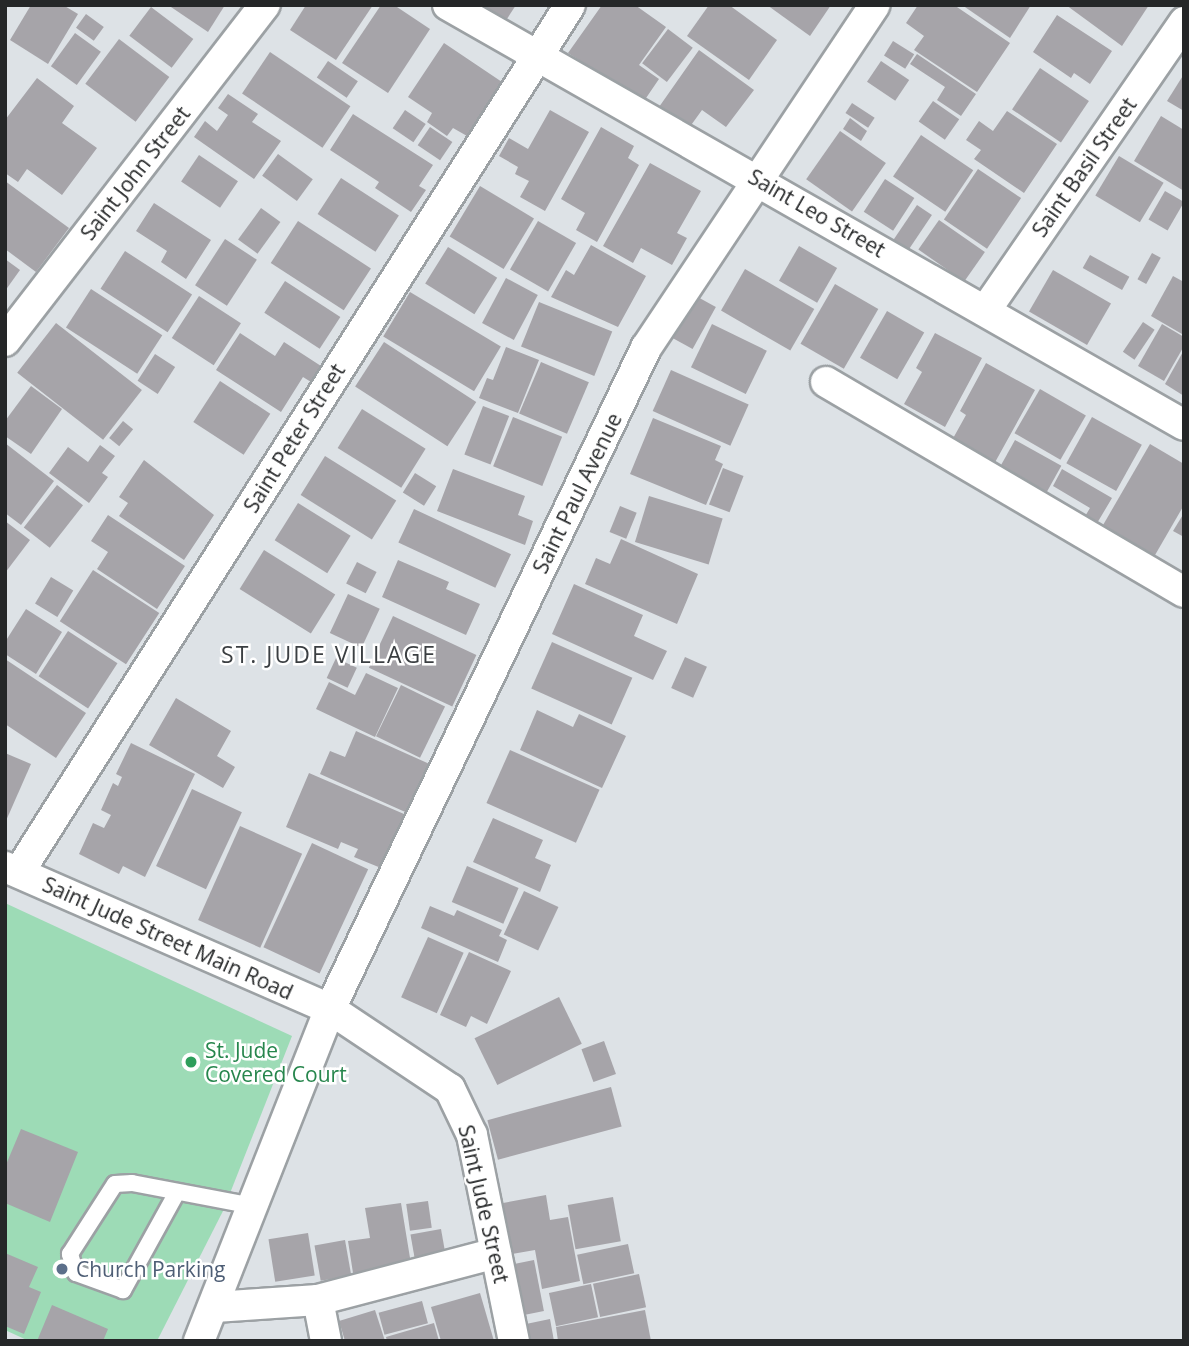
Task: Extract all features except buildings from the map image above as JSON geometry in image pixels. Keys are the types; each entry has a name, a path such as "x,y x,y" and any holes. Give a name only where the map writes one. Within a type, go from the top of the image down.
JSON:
{"street":[{"name":"Saint John Street","path":"5,341 265,5"},
{"name":"Saint Leo Street","path":"449,5 757,178 1184,425"},
{"name":"Saint Peter Street","path":"12,869 570,5"},
{"name":"Saint Paul Avenue","path":"200,1341 330,1009 646,348 875,5"},
{"name":"Saint Basil Street","path":"985,311 1184,22"},
{"path":"825,382 1184,592"},
{"name":"Saint Jude Street Main Road","path":"12,869 330,1009"},
{"name":"Saint Jude Street","path":"330,1009 450,1089 472,1135 514,1341"},
{"path":"215,1307 318,1300 496,1253"},
{"path":"318,1300 326,1341"}],"lane":[{"path":"176,1194 123,1290 76,1273 70,1254 109,1189 132,1183 176,1194 254,1206"}],"green space":[{"path":"5,903 292,1036 223,1211 157,1341 29,1341 5,1330"}],"place":[{"name":"St. Jude Covered Court","path":"191,1062"},
{"name":"Church Parking","path":"62,1269"}],"district":[{"name":"ST. JUDE VILLAGE","path":"329,654"}]}
